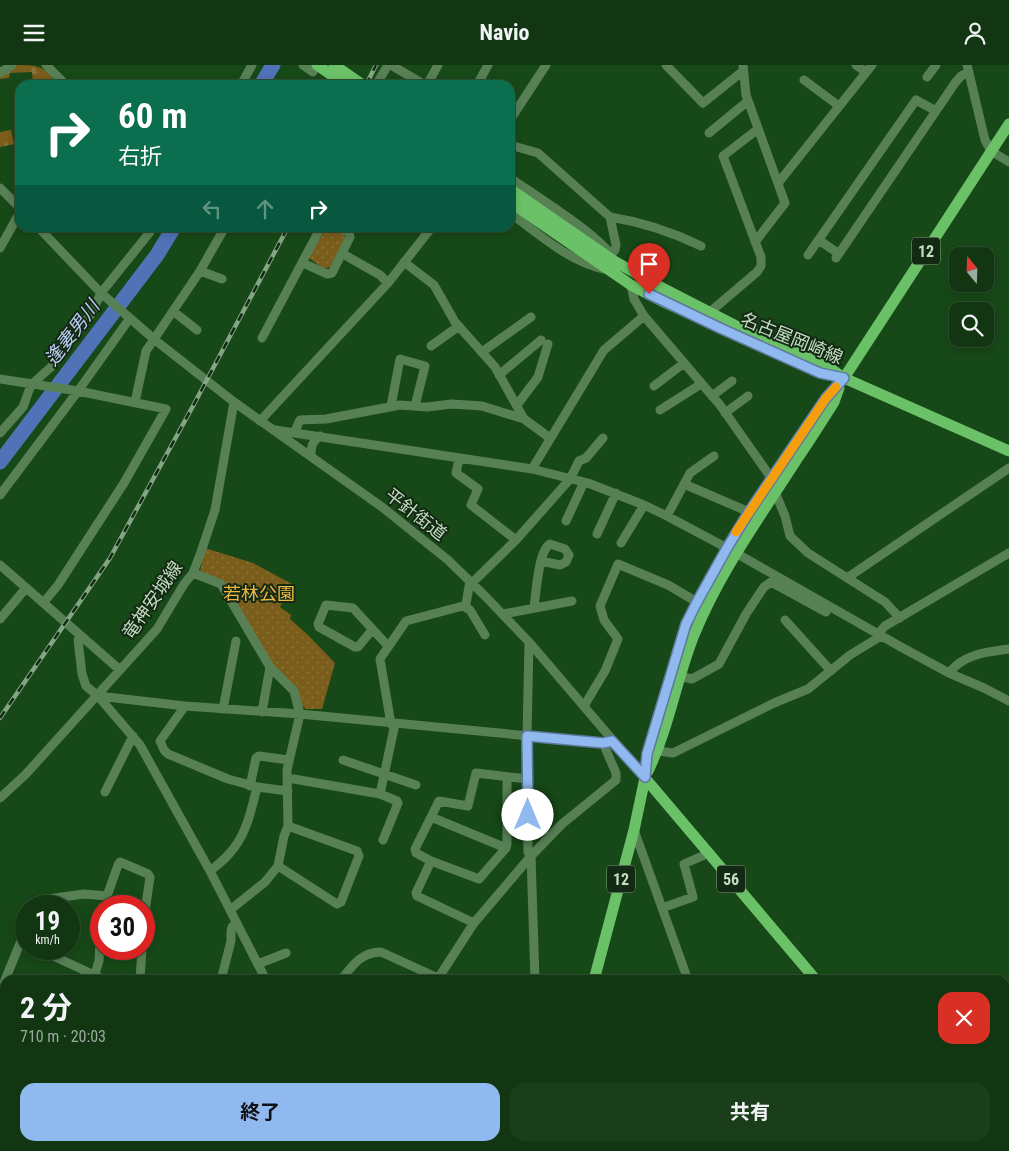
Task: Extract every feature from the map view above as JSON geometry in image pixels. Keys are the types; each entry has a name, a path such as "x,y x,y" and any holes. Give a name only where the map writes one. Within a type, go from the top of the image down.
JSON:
{"main road":[{"path":"334,65 355,80"},
{"path":"315,69 336,80"},
{"name":"12","path":"645,777 658,751 679,676 694,635 749,512 826,398 844,378 1009,125"},
{"path":"515,193 549,223"},
{"path":"515,205 549,223"},
{"name":"名古屋岡崎線","path":"549,223 611,261 666,290 734,325 823,363 844,378"},
{"name":"名古屋岡崎線","path":"611,261 631,285 666,303 820,373 844,378"},
{"path":"844,378 1009,451"},
{"name":"12","path":"595,975 634,830 645,777 647,754 686,624 697,602 731,551 775,492 834,402 844,378"},
{"name":"56","path":"645,777 812,975"}],"street":[{"path":"0,73 12,65"},
{"path":"46,65 62,80"},
{"path":"244,80 252,65"},
{"path":"303,65 315,69"},
{"path":"381,80 390,65 417,80"},
{"path":"429,80 438,65"},
{"path":"480,80 488,65"},
{"path":"515,112 546,65"},
{"path":"666,65 703,103 743,68"},
{"path":"779,183 869,68 856,65"},
{"path":"927,77 936,65"},
{"path":"743,68 748,101 785,203 756,242"},
{"path":"819,240 837,256 936,111 968,69"},
{"path":"968,69 985,140 992,151 1009,162"},
{"path":"804,80 839,106"},
{"path":"808,255 916,100 936,111"},
{"path":"709,133 748,101"},
{"path":"710,312 757,272 761,265 761,257 756,242 723,157 758,129"},
{"path":"515,146 538,153 610,217 668,231 701,246"},
{"path":"515,181 578,225 611,261"},
{"path":"0,187 15,203"},
{"path":"515,217 587,265 611,261"},
{"path":"610,217 616,245 611,261"},
{"path":"0,248 15,221"},
{"name":"平針街道","path":"43,232 103,295 155,340 234,402 413,530 471,582 529,642 584,706 608,742 645,777"},
{"path":"0,433 22,407 33,385 91,314 148,232"},
{"path":"135,402 146,351 200,271 222,232"},
{"path":"262,338 318,232"},
{"path":"303,263 327,274 332,273 350,237 347,232"},
{"path":"260,421 388,283 428,232"},
{"path":"342,254 380,275 388,283"},
{"path":"404,262 434,285 459,325 495,367 524,419"},
{"path":"200,271 222,279"},
{"path":"631,285 634,299 644,315 712,396 772,479"},
{"path":"173,311 197,330"},
{"path":"532,469 604,349 644,315"},
{"path":"482,352 531,317"},
{"path":"0,495 129,318"},
{"path":"431,346 459,325"},
{"path":"499,375 545,342 538,377 517,405"},
{"path":"391,406 400,359 425,366 416,406"},
{"path":"654,385 684,363"},
{"path":"0,379 76,391 166,409 124,483 58,585 44,602"},
{"path":"712,396 732,381"},
{"path":"660,410 701,383"},
{"path":"725,413 748,396"},
{"name":"竜神安城線","path":"0,798 26,774 157,629 184,584 193,573 214,510 234,402"},
{"path":"294,433 300,420 326,419 391,406 427,407 452,404 482,406 524,419 550,438"},
{"path":"273,429 532,469 584,482 616,493 667,516 949,673 1009,701"},
{"path":"311,456 310,447 320,436"},
{"path":"380,795 393,724 380,659 388,646 406,621 466,604 471,582 516,540 570,479 579,461 586,458 603,438"},
{"path":"667,516 690,473 714,456"},
{"path":"459,459 456,473 478,489 471,505 516,540"},
{"path":"847,578 1009,468"},
{"path":"566,521 584,482"},
{"path":"684,484 749,512"},
{"path":"775,492 785,516 790,535 808,553 884,602 900,618"},
{"path":"597,534 616,493"},
{"path":"621,543 644,505"},
{"path":"658,751 673,753 774,703 808,689 850,655 879,635 885,626 1009,553"},
{"path":"534,608 541,561"},
{"path":"584,706 605,671 618,639 604,620 600,606 618,564 668,585 697,602"},
{"path":"0,565 120,670"},
{"path":"193,573 221,584 270,667 294,691 300,715 289,759 287,779 288,826 278,866 265,881 230,910"},
{"path":"679,676 692,679 719,664 746,614 764,587 771,582 841,619 862,625"},
{"path":"0,619 26,588"},
{"path":"503,615 572,601"},
{"path":"372,630 358,647 355,647 319,627 318,624 326,605 353,608 388,646"},
{"path":"463,606 470,610 485,635"},
{"path":"785,621 831,671"},
{"path":"78,640 82,674 86,686 98,696 140,745 210,871 264,975"},
{"path":"223,709 236,641"},
{"path":"529,642 527,736 528,852 531,856 535,975"},
{"path":"949,673 954,666 968,657 979,653 1009,649"},
{"path":"262,712 270,667"},
{"path":"98,696 185,706 608,742 616,780 562,824 531,856 474,923 441,975"},
{"path":"185,706 160,741 168,754 228,779 254,787 288,791"},
{"path":"105,792 133,737"},
{"path":"210,871 230,854 248,823 254,787 256,758 259,756 289,759"},
{"path":"343,760 416,785"},
{"path":"507,777 506,848 479,879 418,855 415,850 439,801 468,806 476,773 528,779"},
{"path":"287,779 380,795 396,801 398,803 383,840"},
{"path":"431,817 506,848"},
{"path":"278,866 337,904 341,902 359,856 357,851 288,826"},
{"path":"634,830 686,975"},
{"path":"662,908 693,897 684,864 709,853"},
{"path":"431,861 416,893 417,896 474,923"},
{"path":"107,895 120,862 148,874 150,877 147,895"},
{"path":"77,895 96,895"},
{"path":"222,975 231,941 230,931 236,923"},
{"path":"346,975 354,963 360,959 375,952 381,952 430,975"},
{"path":"258,964 286,953"},
{"path":"7,975 15,960"},
{"path":"59,960 88,975"},
{"path":"95,975 99,960"},
{"path":"140,975 141,960"}],"green space":[{"path":"13,65 28,65 39,67 48,73 53,80 33,80 32,72 10,73 9,78 0,79 0,74"},
{"path":"11,130 14,144 0,147 0,132"},
{"path":"324,232 340,232 344,234 345,238 330,267 324,269 309,258"},
{"name":"若林公園","path":"205,548 253,563 292,584 280,607 291,615 290,619 335,663 322,709 306,709 302,706 269,660 223,582 200,571"}],"waterway":[{"name":"逢妻男川","path":"264,80 273,65"},
{"name":"逢妻男川","path":"0,462 157,255 171,232"}],"railway":[{"path":"368,80 376,65"},
{"path":"0,718 110,558 285,232"}],"slow traffic":[{"path":"736,532 826,398 836,387"}],"route":[{"path":"528,815 527,736 603,743 612,741 645,777 647,754 686,624 727,548 749,512 826,398 844,378 820,373 649,294"}]}
